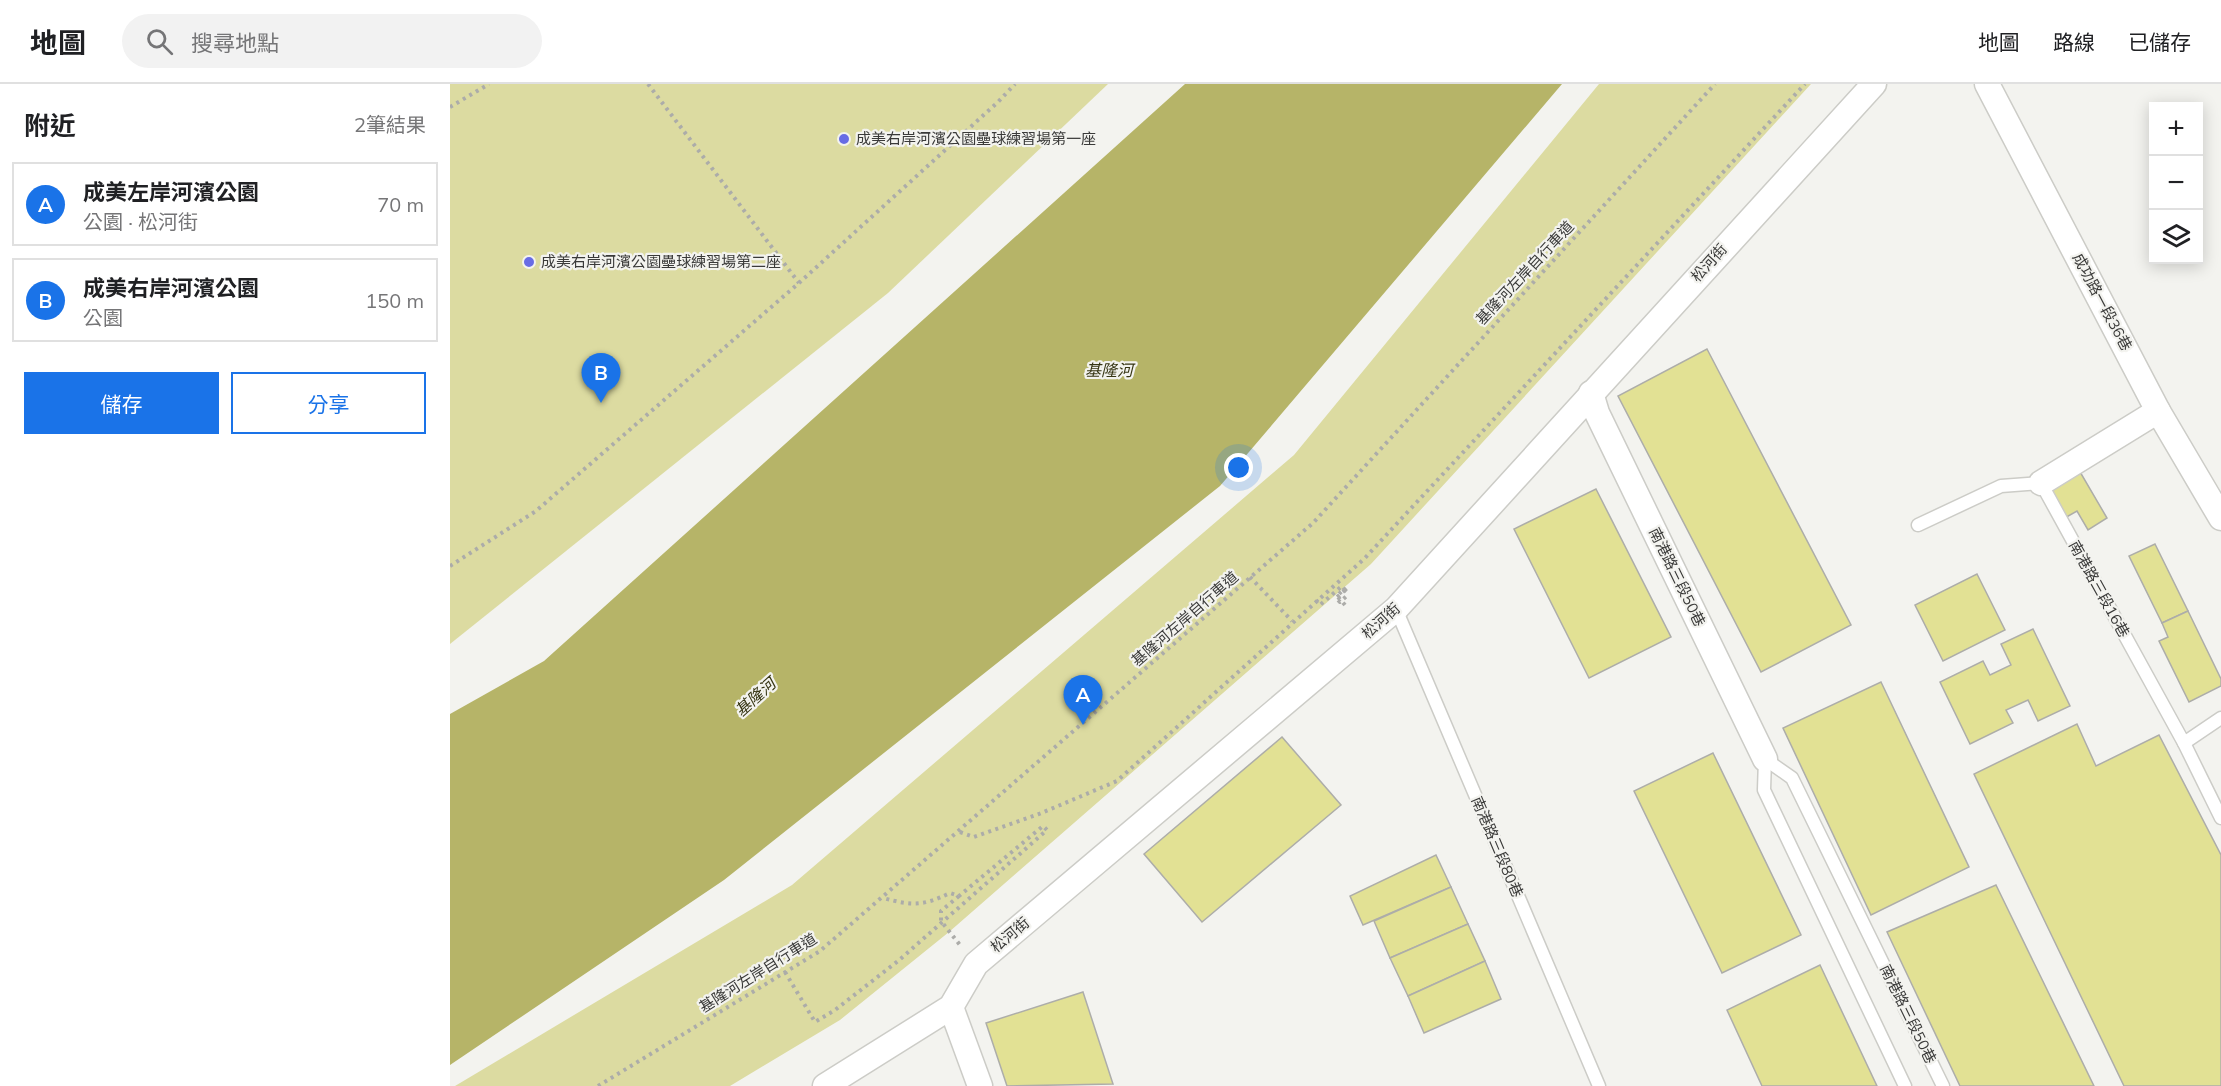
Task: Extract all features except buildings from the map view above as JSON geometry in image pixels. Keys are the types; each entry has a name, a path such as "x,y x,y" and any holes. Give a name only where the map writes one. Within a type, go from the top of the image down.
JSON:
{"street":[{"name":"松河街","path":"825,1086 951,1007 976,964 1396,609 1874,84"},
{"name":"成功路一段36巷","path":"1987,84 2158,411 2221,518"},
{"name":"南港路三段50巷","path":"1591,393 1597,413 1765,759"},
{"path":"2041,483 2158,411"},
{"path":"951,1007 980,1086"}],"lane":[{"path":"1918,525 2001,486 2041,483"},
{"name":"南港路三段16巷","path":"2041,483 2184,743 2221,818"},
{"name":"南港路三段80巷","path":"1396,609 1599,1086"},
{"path":"2184,743 2221,718"},
{"name":"南港路三段50巷","path":"1765,759 1764,790 1905,1086"},
{"name":"南港路三段50巷","path":"1765,759 1792,778 1943,1086"}],"path":[{"path":"450,107 489,84"},
{"path":"648,84 799,283"},
{"path":"450,566 536,511 799,283 1015,84"},
{"name":"基隆河左岸自行車道","path":"598,1086 820,951 960,832 1313,523 1715,84"},
{"path":"960,832 974,837 1039,814 1117,781 1292,621 1365,558 1805,84"},
{"path":"1250,577 1292,621"},
{"path":"1316,600 1320,605 1344,588 1341,594 1336,598 1340,602 1349,594 1344,589 1337,596 1341,600 1345,605"},
{"path":"785,972 815,1022 835,1010 898,961 1047,830 1043,826 941,911 941,921"},
{"path":"883,898 902,903 927,904 950,893 959,896"}],"shaded area":[{"path":"450,84 1108,84 888,293 450,644"},
{"path":"1599,84 1811,84 1371,564 949,932 840,1020 730,1086 455,1086 792,885 1294,455"}],"water":[{"name":"基隆河","path":"1185,84 1562,84 1220,486 724,880 450,1065 450,714 544,661"}],"place":[{"name":"成美右岸河濱公園壘球練習場第一座","path":"844,139"},
{"name":"成美右岸河濱公園壘球練習場第二座","path":"529,262"},
{"name":"成美右岸河濱公園","path":"601,403"},
{"name":"成美左岸河濱公園","path":"1083,725"}]}
